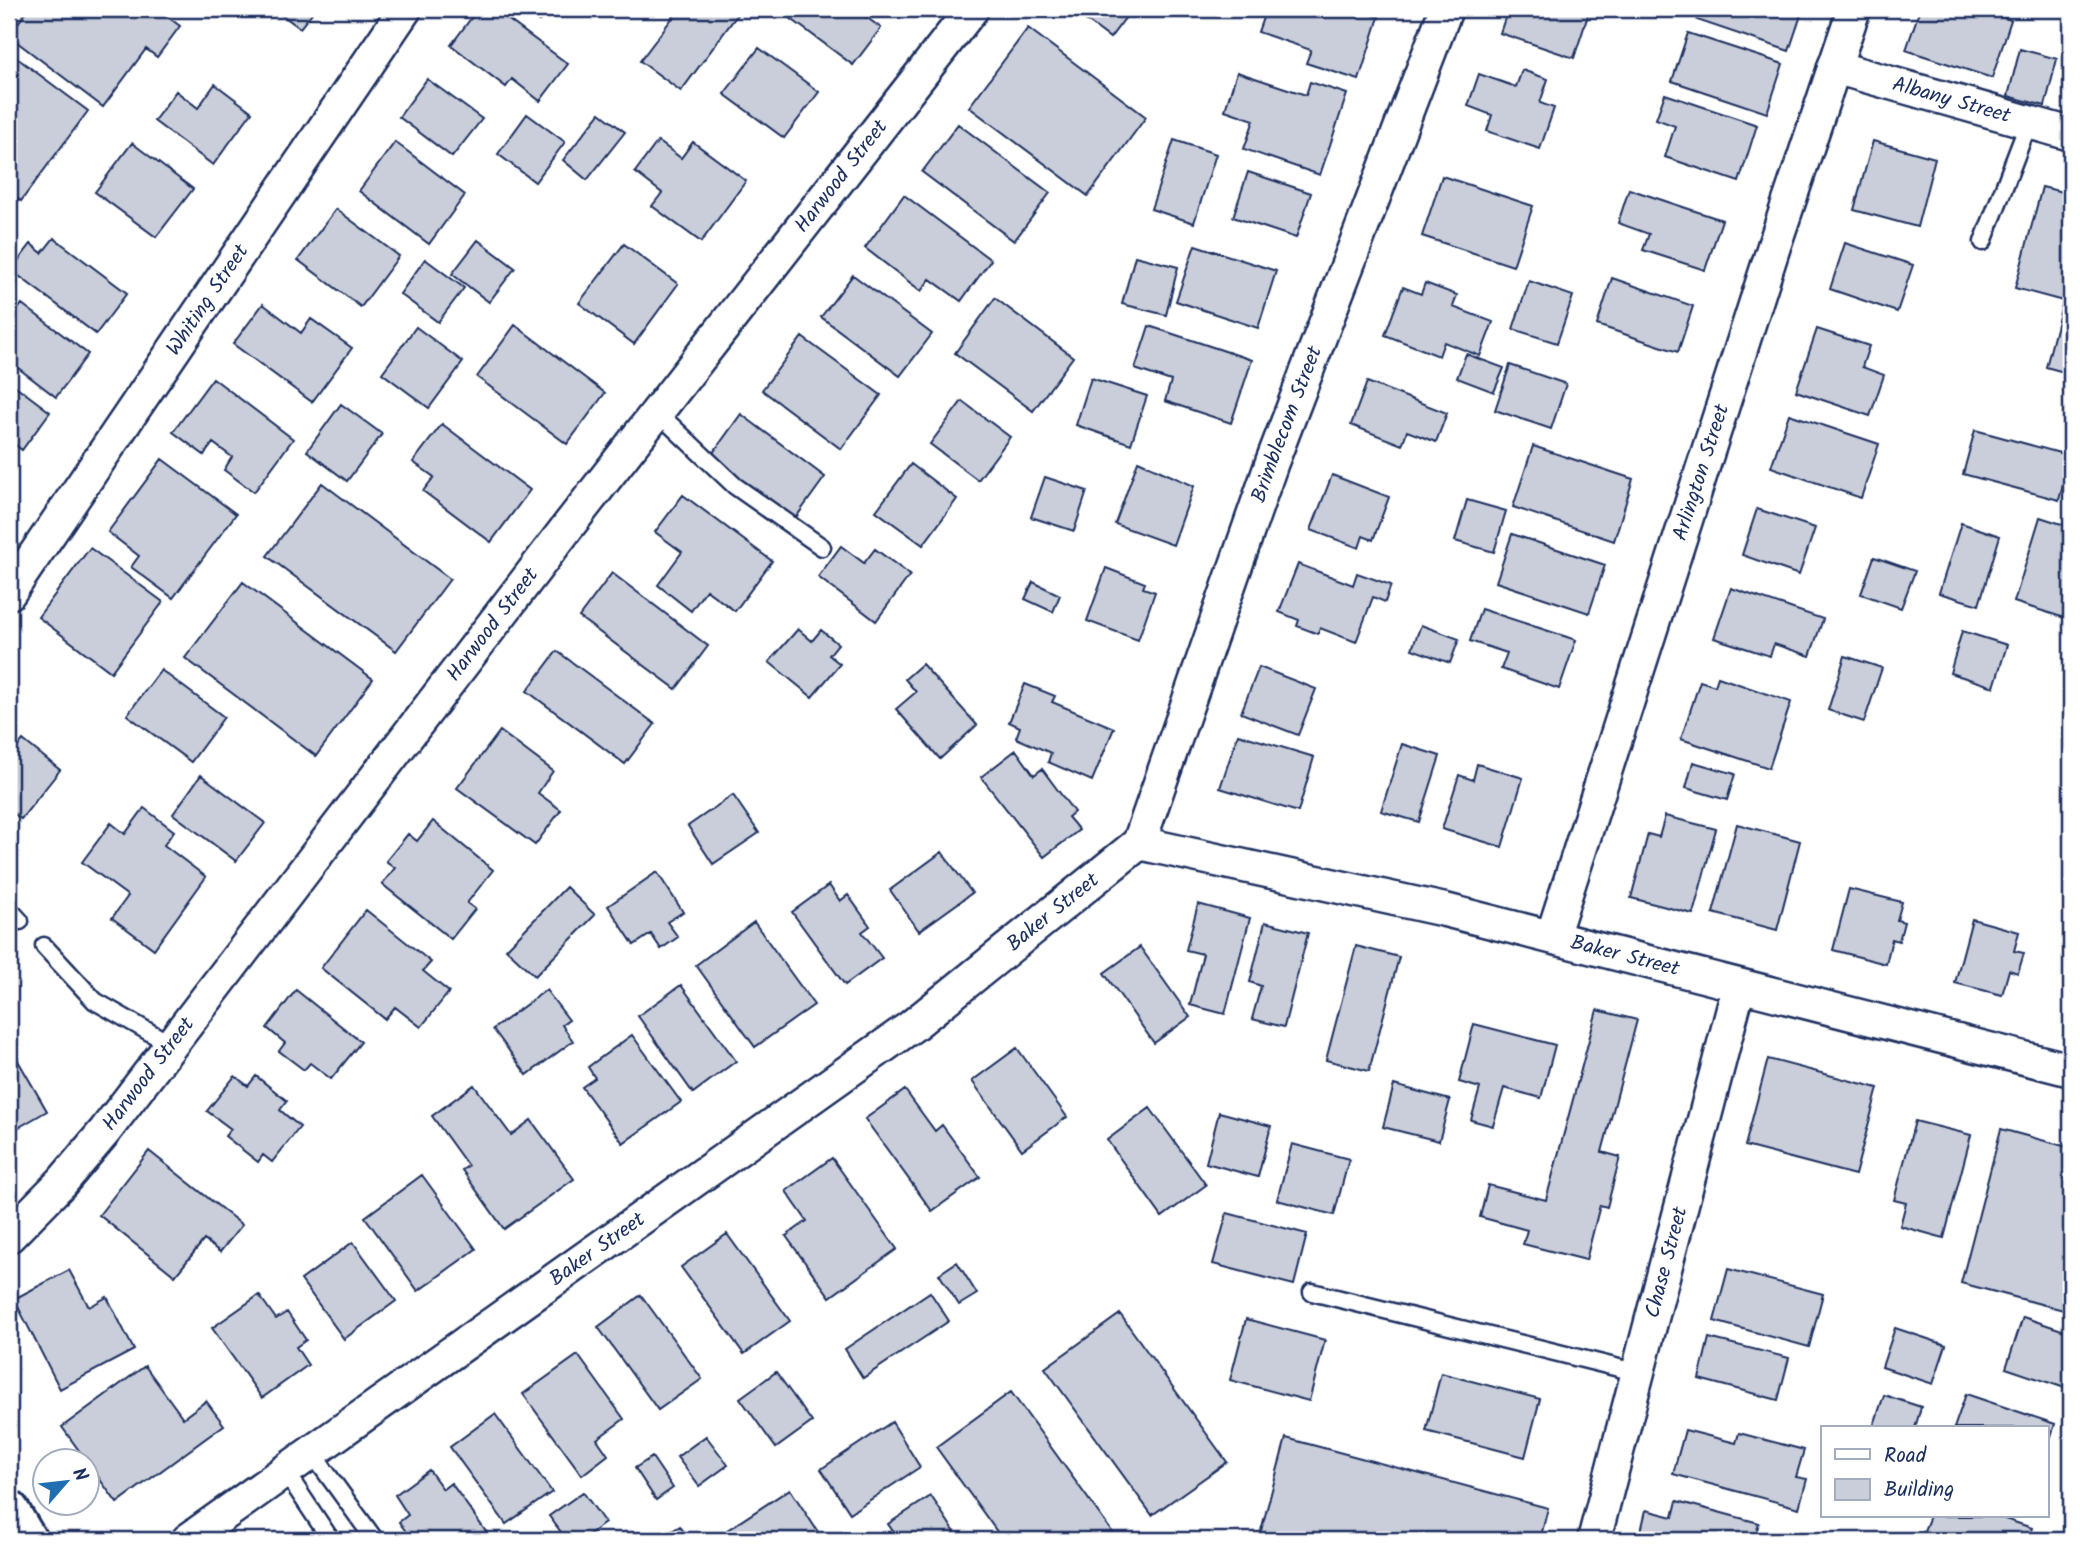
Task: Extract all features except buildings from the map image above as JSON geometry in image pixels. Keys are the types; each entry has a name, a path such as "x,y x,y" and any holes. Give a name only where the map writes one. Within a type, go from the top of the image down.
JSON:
{"main road":[{"path":"9,1510 27,1540"}],"street":[{"name":"Whiting Street","path":"9,593 405,9"},
{"name":"Harwood Street","path":"9,1236 77,1165 172,1045 657,412 972,9"},
{"name":"Brimblecom Street","path":"1139,843 1272,462 1446,9"},
{"name":"Arlington Street","path":"1552,937 1853,9"},
{"name":"Albany Street","path":"1834,67 2071,134"},
{"name":"Baker Street","path":"188,1540 912,1026 1139,843 1552,937 2071,1070"},
{"name":"Chase Street","path":"1594,1540 1739,986"}],"lane":[{"path":"1983,242 2029,122"},
{"path":"657,412 735,486 822,547"},
{"path":"9,909 20,921"},
{"path":"44,946 95,1001 172,1045"},
{"path":"1312,1292 1639,1373"},
{"path":"312,1452 375,1540"},
{"path":"285,1471 331,1540"}]}
